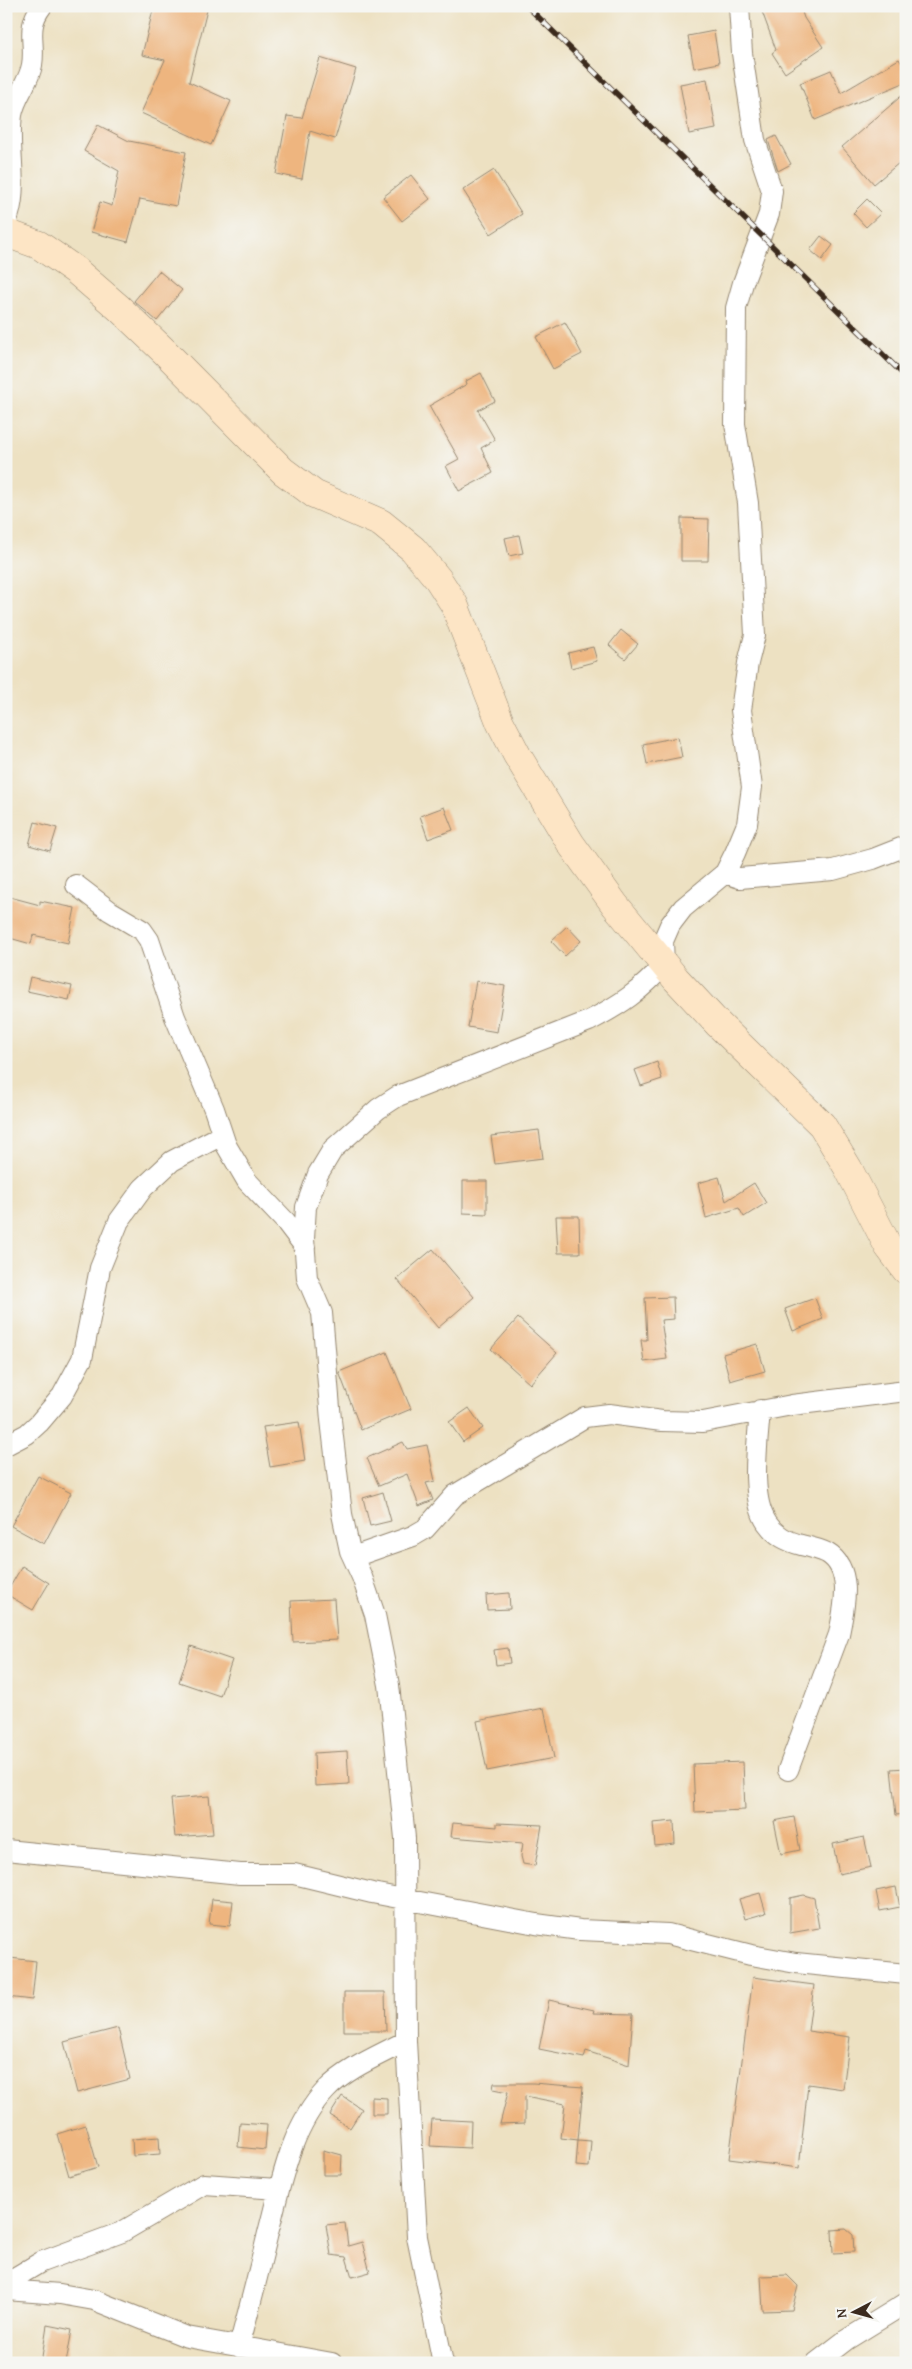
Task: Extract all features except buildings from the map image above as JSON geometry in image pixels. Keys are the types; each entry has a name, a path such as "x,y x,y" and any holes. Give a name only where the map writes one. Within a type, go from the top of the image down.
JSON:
{"street":[{"path":"6,222 10,214 14,192 10,161 12,117 15,100 32,67 30,33 33,21 42,6"},
{"path":"443,2363 417,2237 406,2040 405,1838 389,1685 375,1615 353,1557 342,1514 331,1420 322,1313 307,1278 305,1247 306,1207 318,1174 333,1149 378,1109 398,1096 589,1021 631,996 648,983 664,964 663,941 670,924 684,908 725,873 747,824 752,787 741,710 748,663 756,635 748,503 735,424 736,308 743,283 770,214 772,191 755,140 742,52 739,6"},
{"path":"6,233 39,245 75,270 120,308 283,471 314,494 381,523 413,549 438,579 454,604 500,722 522,763 571,844 615,905 664,964 718,1024 822,1125 848,1168 888,1246 904,1272"},
{"path":"725,873 740,878 833,870 856,865 906,846"},
{"path":"76,885 110,911 142,930 149,940 176,1017 214,1109 222,1136 247,1181 286,1222 305,1247"},
{"path":"6,1445 27,1434 39,1423 62,1396 82,1359 100,1268 119,1221 143,1188 172,1161 222,1136"},
{"path":"353,1557 413,1536 425,1529 456,1495 585,1417 608,1414 686,1423 702,1422 760,1410 906,1391"},
{"path":"760,1410 757,1484 761,1512 767,1523 782,1539 826,1553 834,1559 841,1568 845,1583 843,1614 838,1634 788,1770"},
{"path":"6,1850 240,1874 294,1874 406,1899 580,1930 668,1934 751,1955 796,1963 906,1974"},
{"path":"239,2347 278,2189 298,2134 314,2106 326,2090 343,2076 406,2040"},
{"path":"6,2283 41,2262 122,2232 204,2184 278,2189"},
{"path":"6,2290 60,2294 94,2300 187,2337 332,2363"},
{"path":"816,2363 846,2340 906,2303"}],"railway":[{"path":"527,6 906,377"}]}
